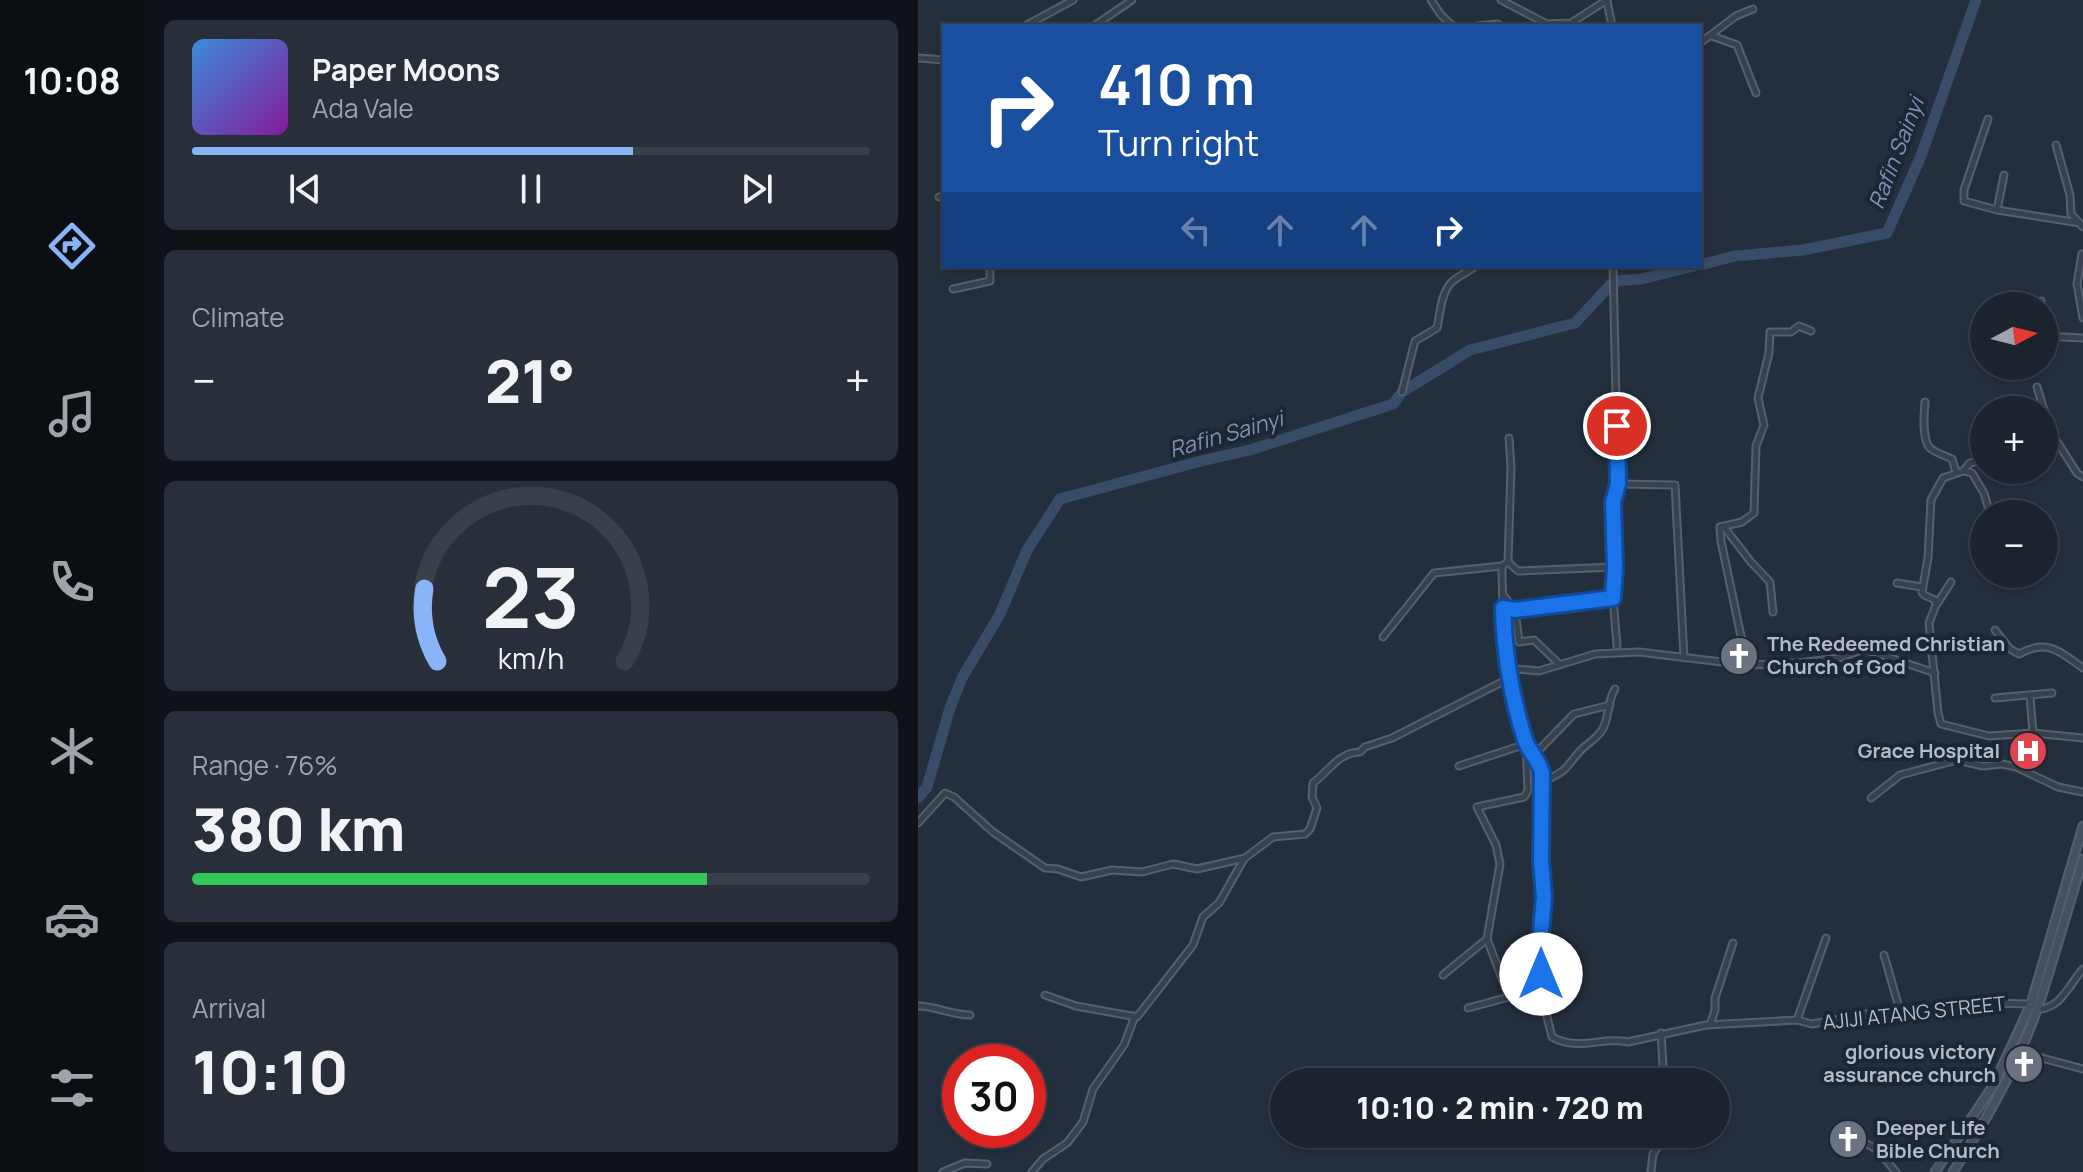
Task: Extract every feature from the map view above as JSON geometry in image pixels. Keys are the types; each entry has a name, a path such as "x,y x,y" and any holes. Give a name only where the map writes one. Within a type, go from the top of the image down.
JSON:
{"main road":[{"path":"1935,1172 1993,1086 2034,1006 2083,826"},
{"path":"1955,1171 2019,1052 2083,859"}],"street":[{"path":"1029,24 1073,0"},
{"path":"1097,24 1132,0"},
{"path":"1431,0 1451,24"},
{"path":"1501,0 1547,24 1571,23 1607,1 1612,24"},
{"path":"1702,42 1736,16 1753,9"},
{"path":"1712,36 1737,45 1756,93"},
{"path":"918,58 942,59"},
{"path":"1988,119 1964,190 1964,201 2081,225"},
{"path":"2056,145 2070,195 2071,214 2081,225"},
{"path":"1997,210 2004,175"},
{"path":"2082,254 2077,284 2083,318"},
{"path":"953,289 990,281 990,268"},
{"path":"1402,392 1415,341 1437,328 1446,290 1473,268"},
{"path":"1613,268 1618,484 1613,502 1613,598 1617,646"},
{"path":"1747,665 1720,527 1742,522 1754,513 1756,446 1764,425 1758,398 1769,353 1770,332 1791,332 1799,326 1811,331"},
{"path":"2058,337 2083,338"},
{"path":"2037,387 2040,396"},
{"path":"1925,402 1923,427 1927,445 1952,459 1960,472"},
{"path":"1509,438 1511,467 1503,595 1504,639 1526,744 1528,791 1524,797 1477,807 1496,845 1500,864 1487,939 1509,997"},
{"path":"2058,443 2077,473 2083,477"},
{"path":"1936,605 1935,600 1924,595 1922,587 1928,558 1931,500 1943,478 1960,472 1970,463"},
{"path":"1960,472 1972,473 1979,481 1985,500"},
{"path":"1618,484 1675,485 1684,658"},
{"path":"1724,527 1770,582 1773,612"},
{"path":"1383,637 1434,573 1505,564 1518,571 1615,567"},
{"path":"1951,582 1929,623 1941,724 1989,736 2033,733 2083,738"},
{"path":"1897,583 1922,587"},
{"path":"1503,595 1515,610 1519,642 1534,640 1558,663"},
{"path":"1503,608 1515,610 1613,598"},
{"path":"1995,630 2014,652 2019,654 2035,646 2059,649 2083,668"},
{"path":"1032,1172 1043,1159 1067,1143 1083,1122 1093,1089 1124,1045 1135,1016 1193,945 1203,917 1219,903 1245,858 1273,837 1305,834 1310,829 1317,808 1312,797 1313,783 1323,776 1330,765 1353,752 1392,738 1450,709 1517,669 1539,671 1595,654 1639,652 1747,665 1839,658 1864,649 1935,673"},
{"path":"1541,795 1546,780 1563,773 1602,730 1611,705 1610,695 1615,689"},
{"path":"1995,698 2052,693"},
{"path":"2030,696 2033,733"},
{"path":"1526,744 1535,754 1574,714 1611,705"},
{"path":"1459,766 1526,744"},
{"name":"AJIJI ATANG STREET","path":"1535,754 1542,773 1544,897 1539,955 1552,1037 1560,1042 1581,1045 1619,1040 1628,1042 1710,1025 1797,1020 1812,1024 1858,1015 1923,1012 1990,1003 2034,1006"},
{"path":"1871,798 1900,775 1957,760 1983,766 2002,764 2016,767 2058,787 2083,792"},
{"path":"918,823 945,793 1045,868 1081,877 1112,870 1142,872 1173,864 1197,869 1245,858"},
{"name":"AJIJI ATANG STREET","path":"1797,1020 1826,938"},
{"path":"1443,975 1487,939"},
{"path":"1710,1025 1715,998 1733,943"},
{"path":"1884,955 1900,1011"},
{"path":"2034,1006 2046,1009 2058,1003 2080,978 2083,969"},
{"path":"1468,1008 1543,992"},
{"path":"1045,995 1076,1006 1135,1016"},
{"path":"918,1006 970,1015"},
{"path":"1661,1033 1663,1068"},
{"path":"2019,1052 2083,1069"},
{"path":"1851,1140 1868,1143 1881,1150 1896,1172"},
{"path":"1651,1172 1653,1154 1657,1148"},
{"path":"943,1172 965,1163 987,1164"}],"waterway":[{"name":"Rafin Sainyi","path":"1702,264 1735,256 1803,250 1887,233 1921,156 1976,0"},
{"name":"Rafin Sainyi","path":"918,798 927,787 962,678 1000,614 1027,550 1060,499 1250,450 1393,404 1402,392 1470,350 1575,323 1614,281 1641,279 1686,268"}],"place":[{"name":"The Redeemed Christian Church of God","path":"1739,656"},
{"name":"Grace Hospital","path":"2028,751"},
{"name":"glorious victory assurance church","path":"2024,1064"},
{"name":"Deeper Life Bible Church","path":"1848,1139"}],"route":[{"path":"1541,974 1539,955 1544,897 1541,860 1542,773 1540,762 1526,744 1504,639 1503,608 1515,610 1613,598 1617,426"}]}
